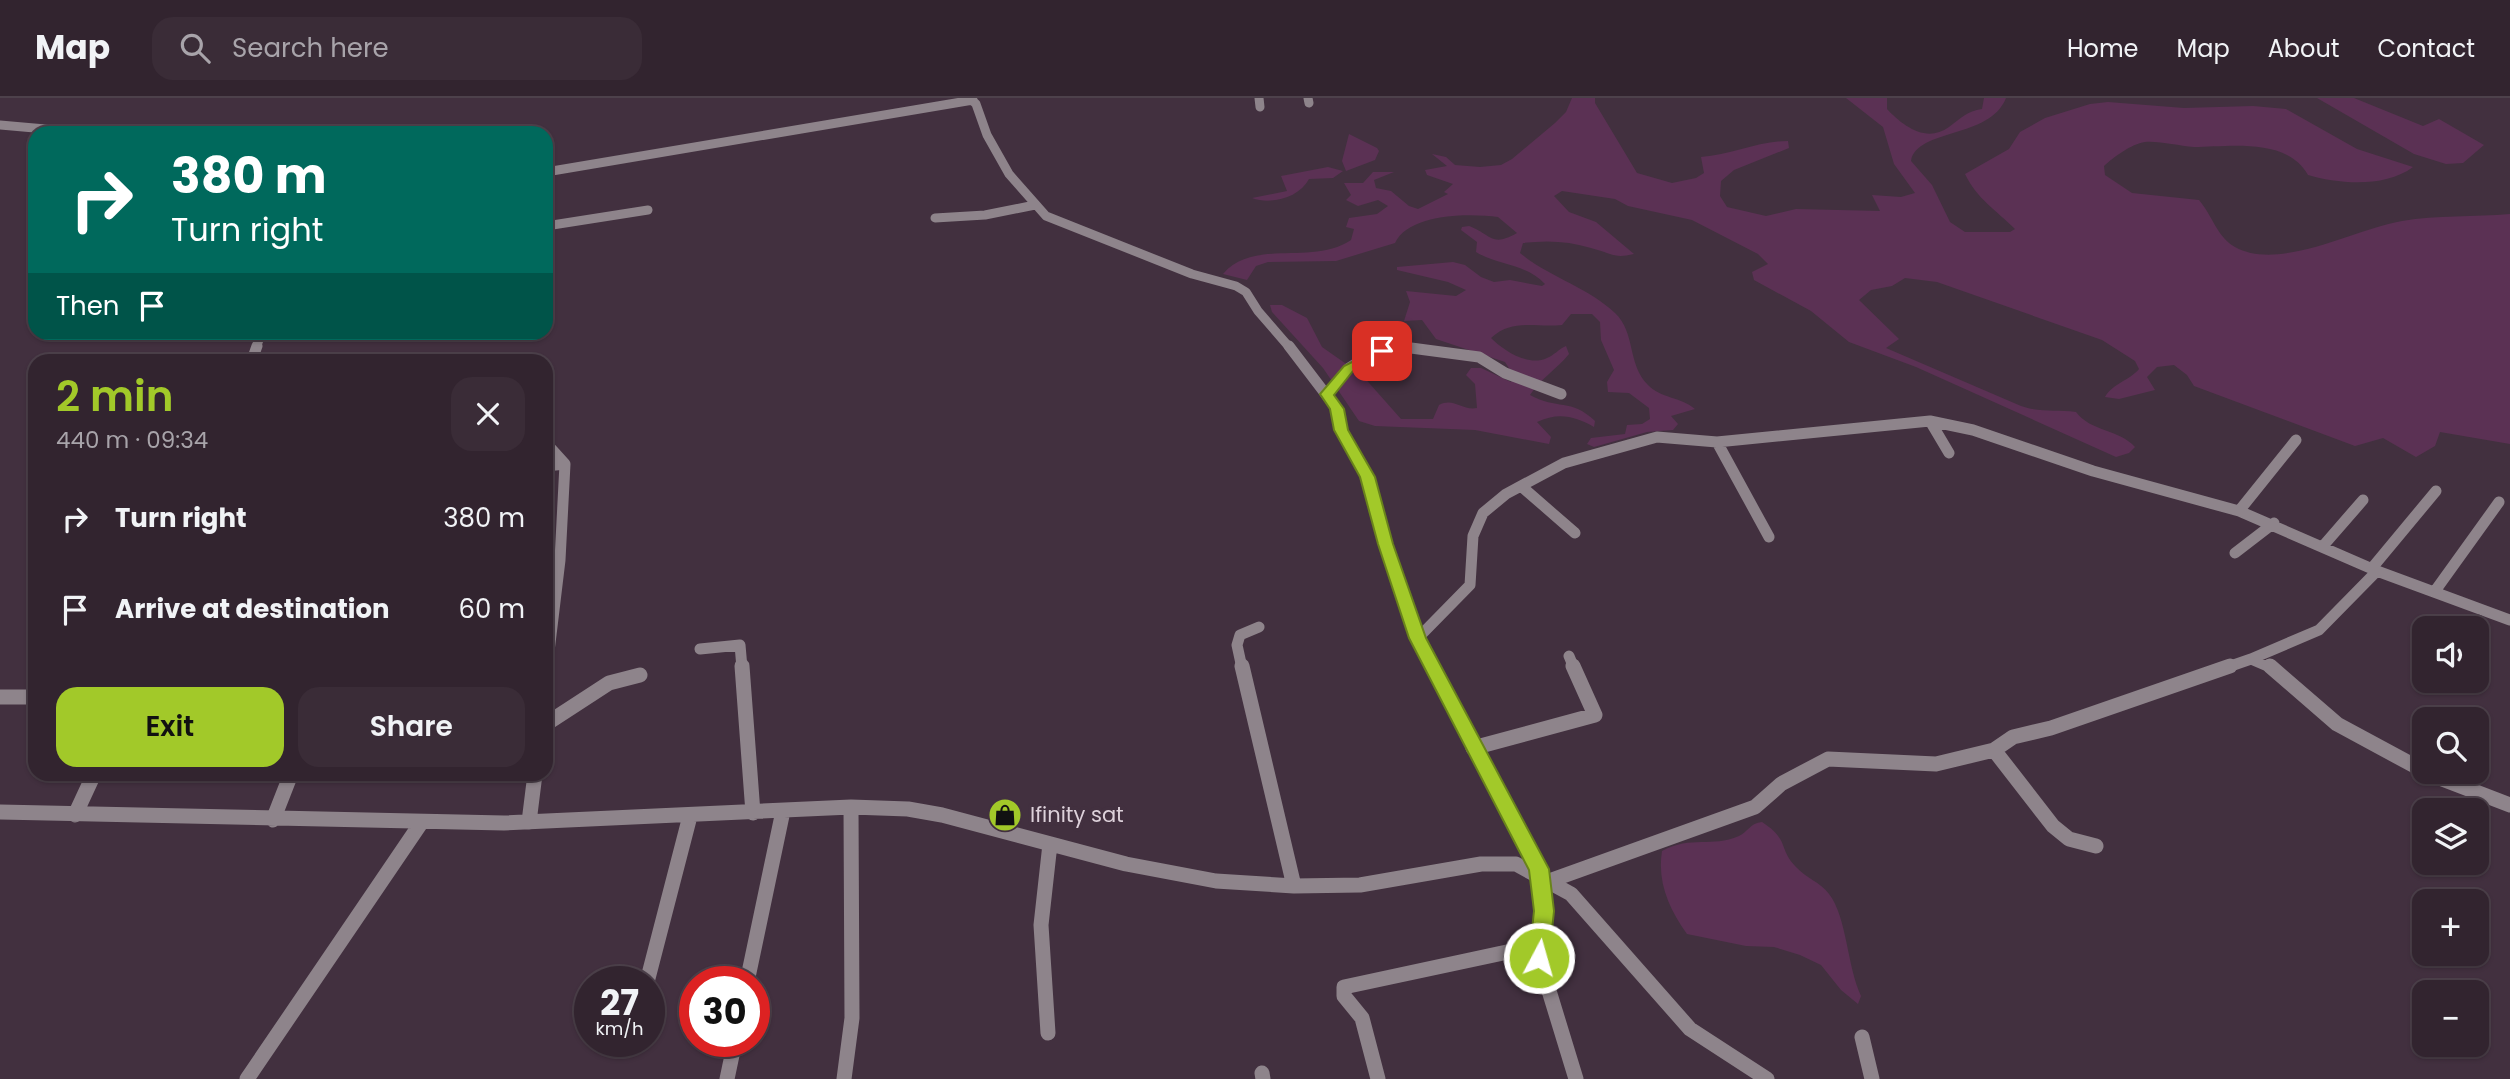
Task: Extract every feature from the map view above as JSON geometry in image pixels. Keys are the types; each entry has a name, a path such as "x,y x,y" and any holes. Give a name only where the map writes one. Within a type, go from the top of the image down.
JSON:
{"street":[{"path":"553,171 971,99 995,152 1046,216 1192,274 1236,286 1246,292 1337,409 1341,430 1368,477 1385,544 1418,638 1473,748 1545,879 1539,958 1576,1079"},
{"path":"0,125 28,127"},
{"path":"935,218 985,215 1035,205"},
{"path":"553,225 648,210"},
{"path":"1327,394 1349,368 1369,355 1396,346 1479,357 1505,373 1561,394"},
{"path":"1418,638 1470,585 1473,536 1483,513 1521,486 1564,463 1657,438 1717,442 1930,421 1973,430 2093,471 2274,523 2374,570 2510,620"},
{"path":"1930,421 1949,453"},
{"path":"2239,511 2296,440"},
{"path":"1717,442 1769,537"},
{"path":"553,451 565,464 553,606"},
{"path":"553,465 565,464"},
{"path":"1521,486 1575,533"},
{"path":"1545,879 1755,807 1781,784 1828,759 1936,764 1994,750 2013,737 2052,728 2251,659 2319,630 2374,570 2436,491"},
{"path":"2323,546 2363,500"},
{"path":"2435,591 2499,502"},
{"path":"2235,553 2274,523"},
{"path":"1259,627 1240,635 1237,645 1294,886"},
{"path":"700,649 740,645 753,813"},
{"path":"1473,748 1595,715 1569,656"},
{"path":"2251,659 2270,666 2337,724 2412,765"},
{"path":"553,719 608,683 640,674"},
{"path":"0,697 28,697"},
{"path":"1994,750 2053,826 2068,839 2096,846"},
{"path":"75,815 91,781"},
{"path":"273,820 288,781"},
{"path":"529,822 534,781"},
{"path":"2455,784 2510,805"},
{"path":"0,812 421,823 529,822 851,807 908,809 942,815 1126,864 1216,881 1294,886 1360,885 1481,864 1516,864 1571,894 1690,1029 1767,1079"},
{"path":"844,1079 852,1018 851,807"},
{"path":"750,966 783,811"},
{"path":"652,966 690,816"},
{"path":"247,1079 421,823"},
{"path":"1048,1033 1041,925 1050,844"},
{"path":"1378,1079 1362,1018 1344,996 1344,987 1540,945"},
{"path":"1863,1037 1872,1079"},
{"path":"727,1079 732,1057"}],"shaded area":[{"path":"1572,98 1595,98 1595,103 1637,173 1672,183 1696,178 1704,173 1701,157 1788,141 1789,148 1734,170 1721,181 1720,196 1727,207 1766,216 1796,209 1880,211 1872,195 1901,197 1915,193 1894,164 1883,127 1846,98 1887,98 1887,109 1900,121 1915,130 1932,134 1949,127 1968,113 1982,109 1984,98 2006,98 1998,111 1985,120 1926,143 1916,150 1911,161 1932,185 1950,222 1965,232 2010,232 2015,229 1981,197 1965,174 2009,149 2020,132 2045,118 2090,104 2108,102 2184,108 2253,106 2286,109 2357,149 2413,167 2402,174 2376,181 2347,182 2308,175 2299,163 2272,149 2240,146 2194,147 2145,142 2129,148 2108,162 2104,166 2105,175 2132,193 2199,200 2229,243 2253,253 2273,255 2295,252 2402,221 2510,214 2510,444 2440,432 2435,446 2416,457 2383,438 2355,446 2194,386 2187,375 2174,365 2157,367 2147,377 2155,390 2119,399 2105,397 2112,388 2139,369 2135,361 2102,340 1937,282 1905,278 1892,286 1871,290 1859,300 1899,339 1886,348 2021,406 2076,412 2082,419 2121,437 2135,447 2129,453 2116,457 1916,367 1849,342 1811,311 1754,280 1752,272 1768,264 1758,254 1692,220 1628,206 1615,199 1562,191 1554,196 1569,212 1596,222 1634,254 1616,256 1574,244 1549,241 1523,243 1520,253 1543,269 1593,296 1615,313 1626,330 1641,377 1658,393 1695,409 1671,416 1678,424 1673,430 1647,432 1594,447 1587,444 1591,438 1625,434 1627,425 1642,424 1650,419 1649,408 1629,393 1608,392 1607,382 1614,370 1601,340 1600,322 1592,314 1571,314 1562,325 1516,326 1491,338 1509,352 1532,360 1547,358 1566,346 1569,354 1530,395 1579,409 1595,421 1594,427 1580,420 1559,416 1537,422 1551,437 1549,444 1475,430 1375,426 1359,421 1323,368 1272,312 1270,305 1282,305 1307,318 1322,347 1362,375 1401,419 1433,419 1439,405 1444,403 1477,408 1475,384 1466,375 1471,368 1481,368 1511,382 1514,376 1505,362 1436,339 1422,320 1404,321 1410,302 1406,291 1456,296 1466,290 1448,282 1397,270 1397,267 1453,262 1465,265 1481,277 1494,282 1510,280 1542,286 1545,284 1529,272 1476,252 1477,242 1461,230 1462,227 1469,226 1496,239 1517,233 1498,217 1441,217 1413,226 1402,233 1395,243 1336,261 1268,262 1256,266 1247,280 1223,274 1236,263 1250,257 1319,251 1351,240 1354,229 1346,227 1349,218 1377,214 1388,206 1378,200 1358,206 1346,200 1351,195 1344,183 1363,183 1373,172 1394,172 1374,180 1376,188 1391,191 1409,206 1418,209 1448,194 1444,192 1453,184 1427,175 1425,170 1447,166 1432,154 1446,157 1455,165 1501,165 1555,123 1566,112"},
{"path":"2317,98 2354,98 2423,126 2439,119 2484,145 2463,163 2446,164 2414,154"},
{"path":"1349,134 1379,151 1375,160 1346,171 1342,161"},
{"path":"1328,167 1343,171 1333,178 1309,179 1299,191 1284,198 1268,201 1252,198 1287,191 1281,176"},
{"path":"1762,822 1777,834 1796,867 1825,890 1835,904 1861,996 1858,1004 1841,990 1821,965 1774,947 1746,946 1687,934 1675,915 1663,884 1662,851 1692,842 1729,839"}],"place":[{"name":"Ifinity sat","path":"1005,815"}],"route":[{"path":"1382,351 1369,355 1349,368 1327,394 1337,409 1341,430 1368,477 1385,544 1418,638 1435,676 1539,869 1544,911 1539,958"}]}
